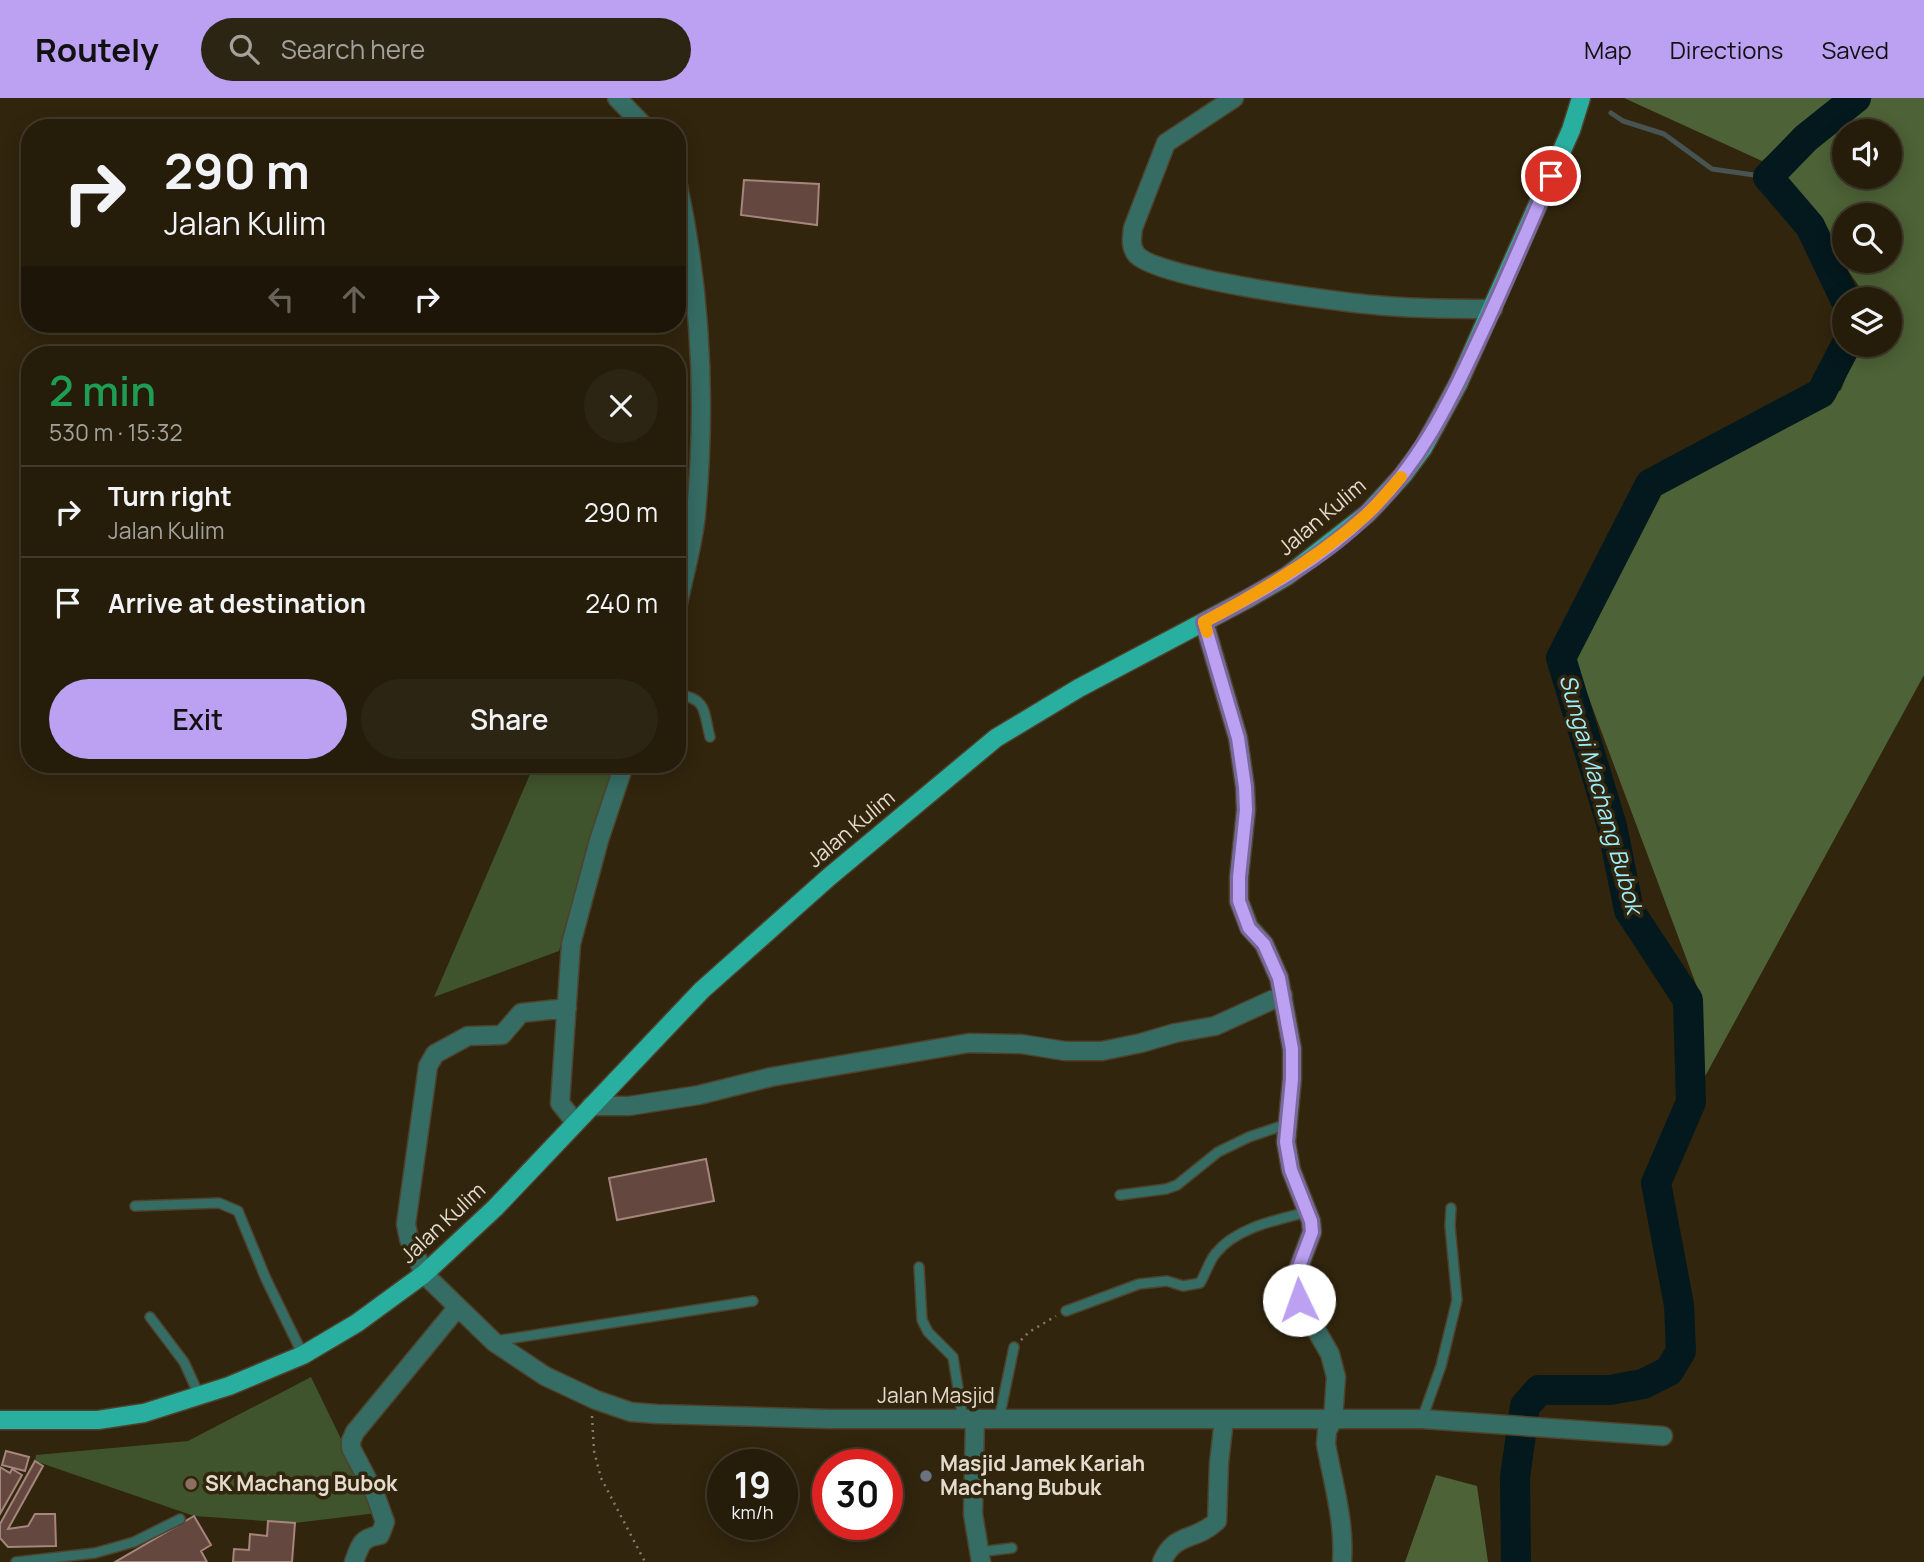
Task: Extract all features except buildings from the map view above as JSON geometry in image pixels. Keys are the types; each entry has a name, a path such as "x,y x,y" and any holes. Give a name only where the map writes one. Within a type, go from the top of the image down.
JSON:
{"main road":[{"name":"Jalan Kulim","path":"0,1420 98,1420 144,1413 229,1386 303,1354 357,1323 424,1275 495,1208 702,990 752,944 996,738 1079,688 1287,576 1367,514 1403,475 1423,448 1458,384 1571,131 1581,98"}],"street":[{"path":"617,98 637,119"},
{"path":"1234,98 1167,143 1133,228 1131,242 1137,255 1149,263 1199,279 1376,306 1493,309"},
{"path":"686,235 696,294 701,392 696,517 686,565"},
{"path":"1204,622 1238,738 1245,787 1246,810 1239,901 1249,928 1264,944 1283,995 1292,1049 1286,1142 1291,1170 1312,1232 1294,1280 1299,1300 1330,1354 1336,1377 1332,1420 1327,1431 1326,1444 1341,1521 1342,1562"},
{"path":"575,1122 560,1103 571,944 599,840 621,773"},
{"path":"591,1106 629,1106 699,1095 771,1077 969,1043 1021,1044 1065,1051 1102,1051 1214,1026 1283,995"},
{"path":"424,1275 409,1239 406,1224 428,1066 435,1054 468,1036 502,1035 521,1013 567,1008"},
{"name":"Jalan Masjid","path":"424,1275 494,1342 545,1376 592,1398 631,1412 829,1419 1422,1419 1663,1436"},
{"path":"354,1562 360,1545 369,1537 380,1535 385,1522 375,1494 351,1448 351,1441 355,1432 458,1307"},
{"path":"969,1419 973,1514 980,1557"},
{"path":"1162,1562 1165,1554 1178,1541 1199,1535 1217,1521 1224,1420"}],"lane":[{"path":"686,696 701,702 710,737"},
{"path":"1120,1195 1167,1189 1177,1185 1218,1152 1287,1124"},
{"path":"135,1206 219,1203 238,1211 266,1279 303,1354"},
{"path":"1422,1419 1441,1366 1457,1300 1450,1226 1451,1208"},
{"path":"1066,1311 1139,1284 1167,1281 1183,1286 1200,1283 1214,1255 1230,1238 1307,1212"},
{"path":"919,1267 922,1320 928,1332 953,1357 969,1419"},
{"path":"494,1342 753,1301"},
{"path":"150,1317 184,1362 199,1395"},
{"path":"999,1419 1014,1347"},
{"path":"16,1562 95,1553 134,1542 180,1519"},
{"path":"980,1557 1012,1548"}],"path":[{"path":"1014,1347 1028,1332 1066,1311"},
{"path":"592,1398 597,1466 645,1562"}],"green space":[{"path":"1624,98 1837,98 1762,161"},
{"path":"1872,98 1924,98 1924,675 1691,1102 1700,995 1575,661 1659,493 1841,390 1853,357 1902,357 1902,287 1860,287 1850,273 1902,273 1902,203 1832,203 1832,248 1782,177 1832,133 1832,189 1902,189 1902,119 1848,119"},
{"path":"531,773 615,773 559,951 434,997"},
{"path":"311,1377 377,1513 295,1523 194,1516 35,1461 36,1455 188,1441"},
{"path":"1436,1475 1477,1486 1488,1562 1405,1562"}],"waterway":[{"name":"Sungai Machang Bubok","path":"1839,287 1810,226 1768,177 1806,138 1856,98"},
{"path":"1611,113 1623,121 1664,134 1712,169 1768,177"},
{"name":"Sungai Machang Bubok","path":"1516,1562 1515,1477 1525,1406 1539,1390 1610,1390 1643,1384 1669,1371 1681,1351 1679,1305 1656,1183 1691,1102 1688,1000 1629,910 1612,826 1561,658 1650,484 1821,393 1840,357"}],"slow traffic":[{"path":"1207,632 1204,622 1287,576 1327,547 1367,514 1401,477"}],"place":[{"name":"Masjid Jamek Kariah Machang Bubuk","path":"926,1476"},
{"name":"SK Machang Bubok","path":"191,1484"}],"route":[{"path":"1299,1300 1294,1280 1312,1232 1311,1221 1291,1170 1286,1142 1292,1049 1279,978 1264,944 1249,928 1239,901 1246,810 1245,787 1238,738 1204,622 1287,576 1327,547 1367,514 1403,475 1423,448 1458,384 1551,176"}]}
